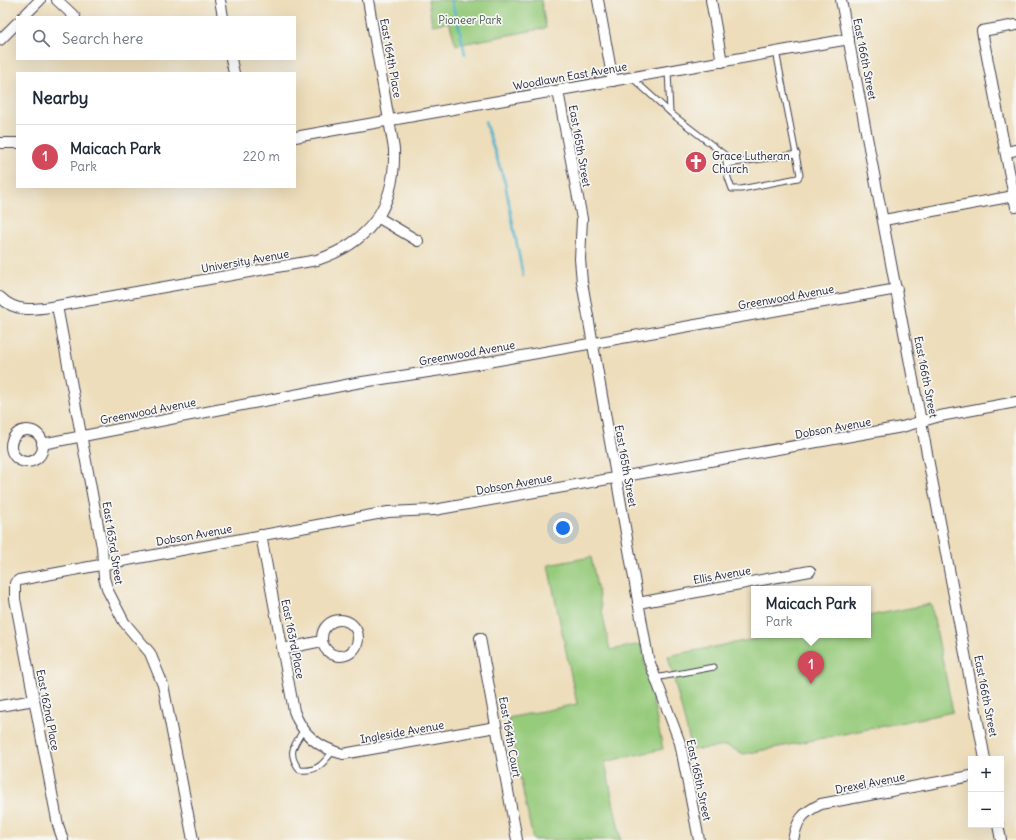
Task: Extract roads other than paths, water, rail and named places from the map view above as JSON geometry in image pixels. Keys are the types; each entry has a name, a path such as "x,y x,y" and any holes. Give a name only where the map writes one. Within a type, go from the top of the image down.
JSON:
{"street":[{"path":"24,16 40,0"},
{"path":"57,0 73,16"},
{"path":"220,0 223,16"},
{"name":"East 164th Place","path":"368,0 389,120"},
{"path":"598,0 613,81"},
{"path":"711,0 722,62"},
{"name":"East 166th Street","path":"841,0 884,220 984,756"},
{"path":"0,40 16,24"},
{"path":"1016,25 982,31 1016,207"},
{"name":"Woodlawn East Avenue","path":"296,137 849,39"},
{"path":"231,60 234,72"},
{"name":"East 165th Street","path":"558,91 582,219 580,270 648,658 654,678 680,743 699,840"},
{"name":"University Avenue","path":"2,299 11,306 21,310 31,310 317,260 346,248 379,218 386,203 393,176 394,149 389,120"},
{"path":"0,143 16,143"},
{"path":"1006,152 1016,150"},
{"path":"884,220 1014,196"},
{"path":"379,218 418,241"},
{"name":"Greenwood Avenue","path":"42,444 356,383 593,344 897,289"},
{"name":"East 163rd Street","path":"57,306 102,546 103,563 108,591 116,608 150,653 163,685 193,840"},
{"name":"Dobson Avenue","path":"15,583 28,577 388,512 434,510 616,479 902,427 940,416 1016,402"},
{"name":"East 163rd Place","path":"261,535 294,711 303,731 315,742"},
{"name":"Ellis Avenue","path":"638,603 810,571"},
{"name":"East 162nd Place","path":"15,583 15,600 58,825 63,840"},
{"name":"East 164th Court","path":"480,638 517,840"},
{"path":"282,649 322,641"},
{"path":"0,706 34,700"},
{"name":"Ingleside Avenue","path":"315,742 333,752 343,754 496,727"},
{"name":"Drexel Avenue","path":"793,840 796,824 808,810 821,804 968,777"},
{"path":"999,828 1002,840"}],"lane":[{"path":"632,78 670,112 725,155 728,178 732,189 741,189 798,178 800,175 776,52"},
{"path":"668,71 670,112"},
{"path":"727,164 797,154"},
{"path":"654,678 714,667"},
{"path":"303,731 295,742 292,753 293,761 300,770 309,771 319,768 333,752"}],"waterway":[{"path":"451,0 465,54"},
{"path":"485,122 505,183 523,276"}],"place":[{"name":"Grace Lutheran Church","path":"696,162"},
{"name":"Maicach Park","path":"811,684"}],"park label":[{"name":"Pioneer Park","path":"470,20"}]}
